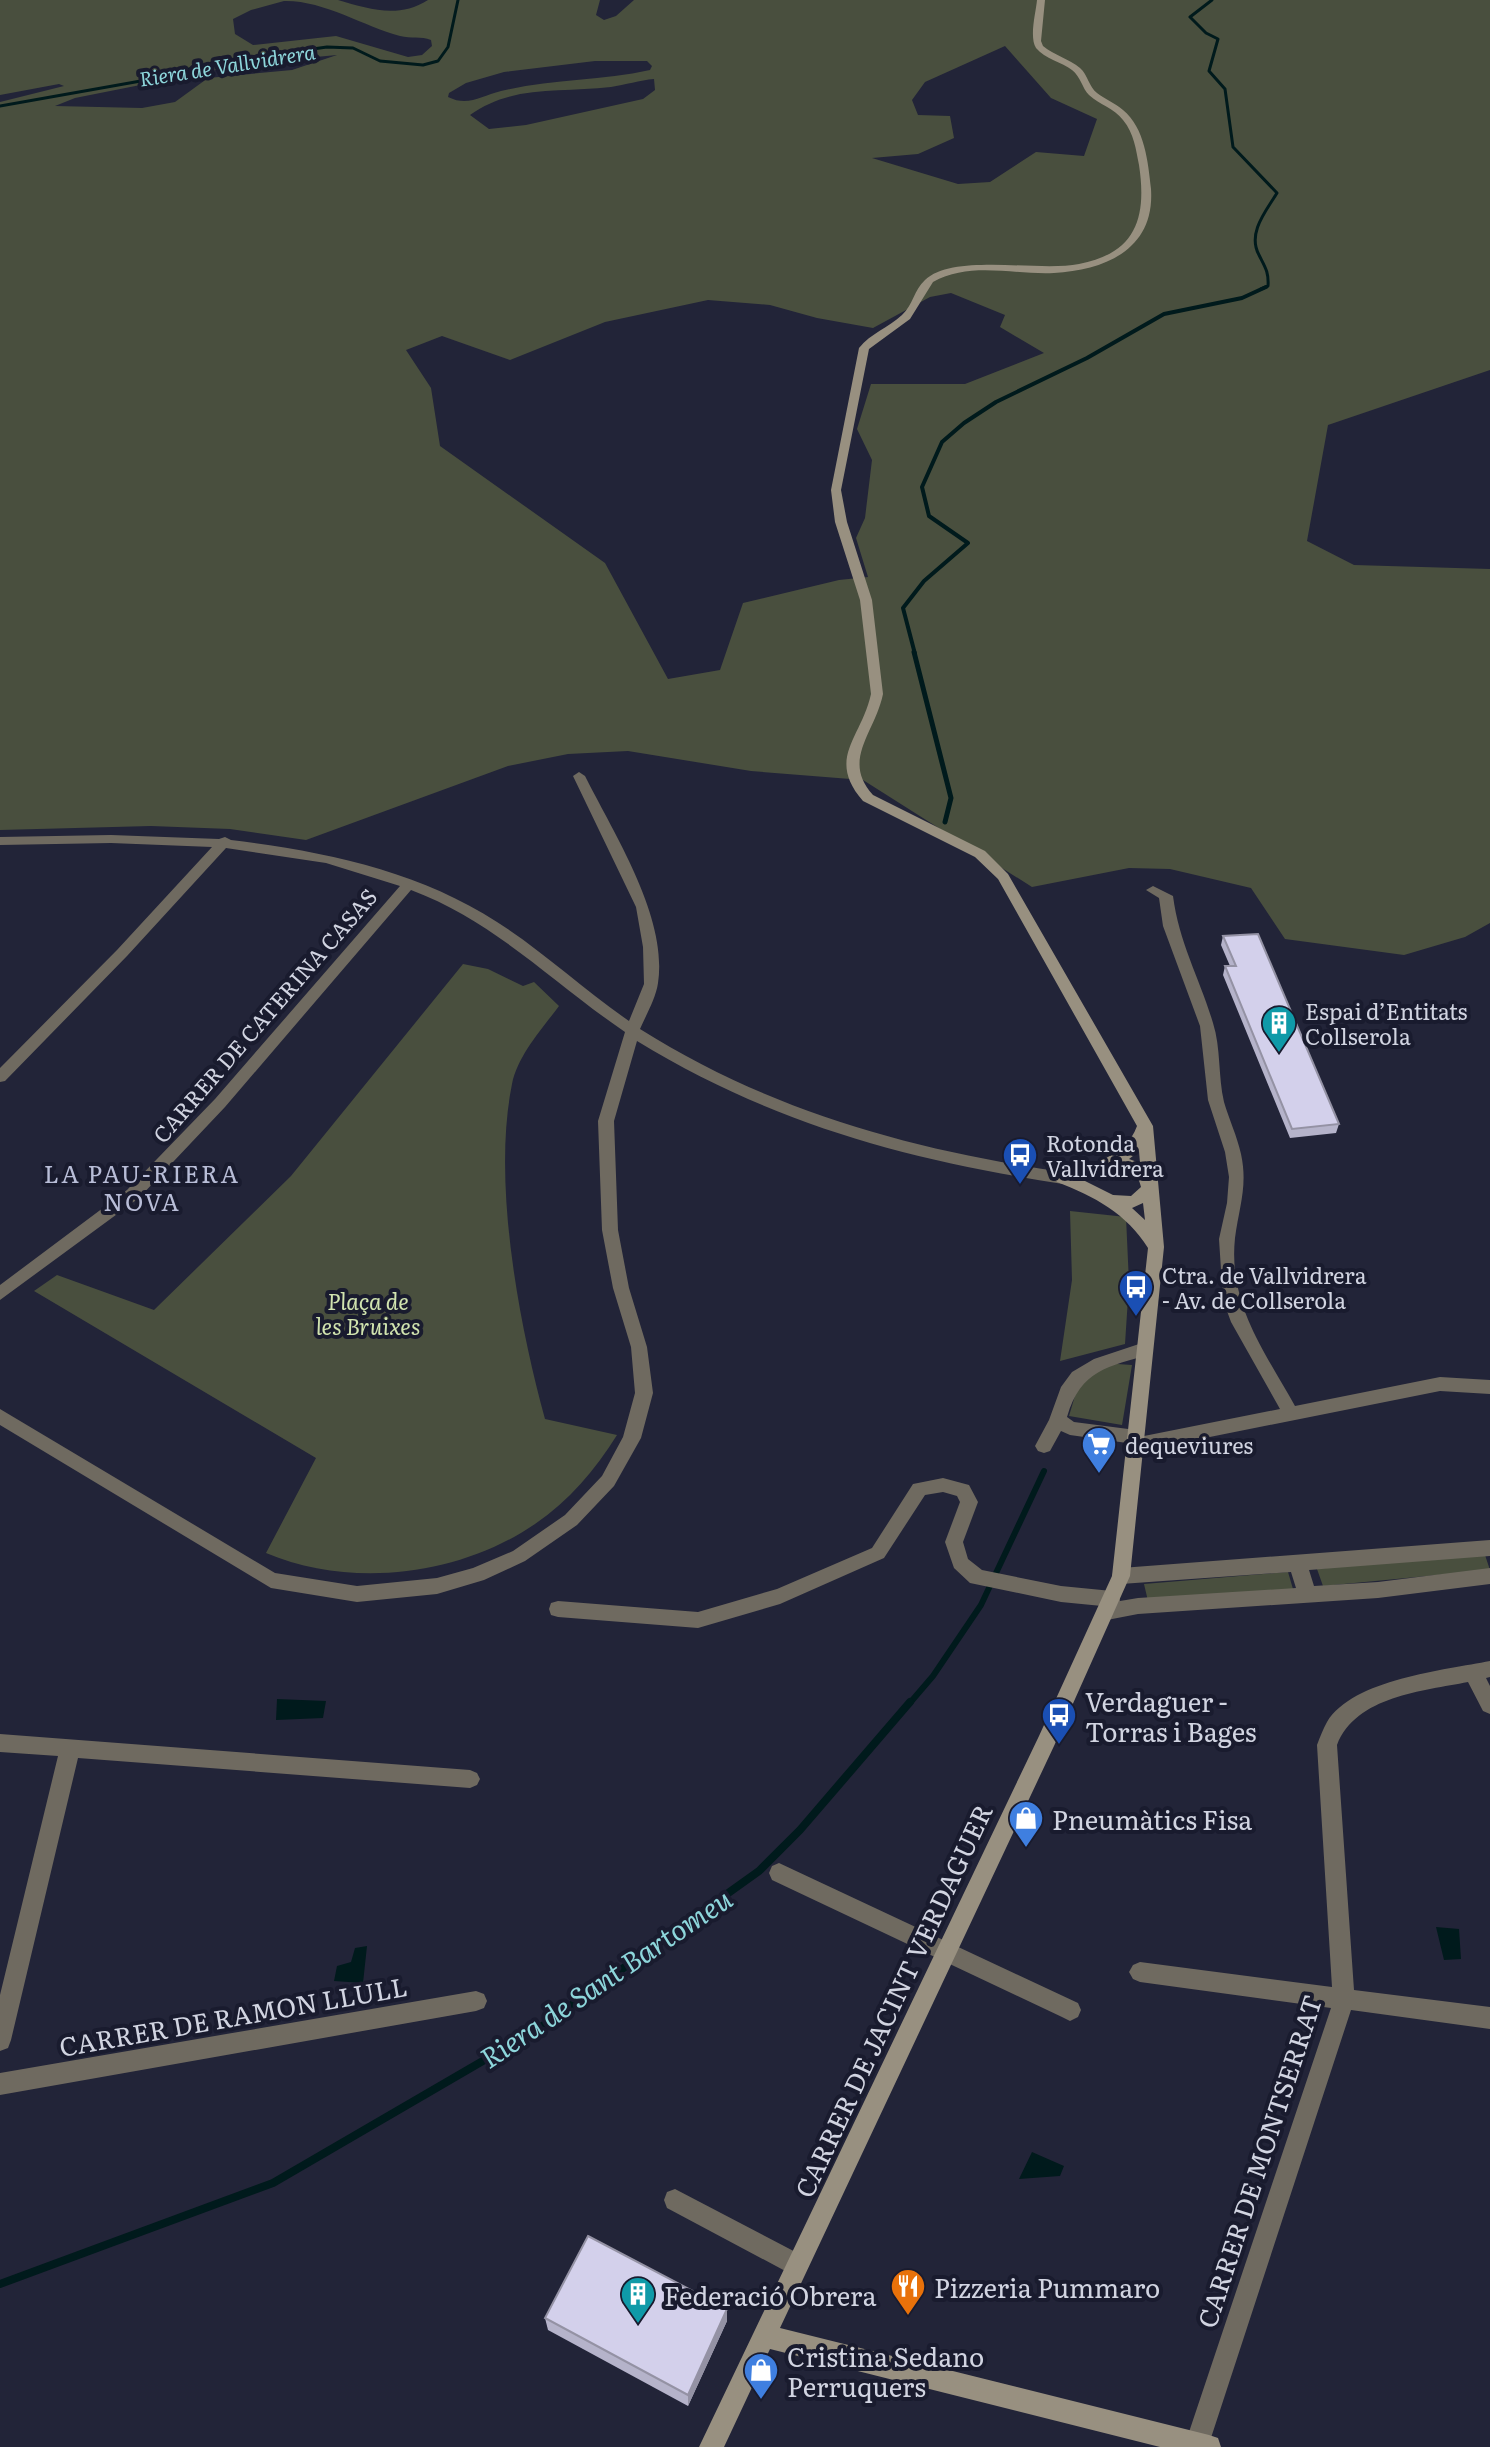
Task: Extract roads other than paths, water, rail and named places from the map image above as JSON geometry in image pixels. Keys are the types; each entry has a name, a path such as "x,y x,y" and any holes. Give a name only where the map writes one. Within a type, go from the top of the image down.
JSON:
{"main road":[{"path":"1041,0 1037,41 1040,47 1078,70 1088,90 1120,111 1135,131 1149,199 1145,221 1130,244 1085,265 1046,270 962,270 928,280 908,315 874,337 862,354 836,490 841,522 866,600 877,694 876,707 850,764 852,778 861,791 875,802 980,854 1003,877 1145,1126 1135,1145 1103,1166 1093,1179 1094,1185 1106,1198 1141,1225 1156,1247"},
{"name":"CARRER DE JACINT VERDAGUER","path":"711,2447 1110,1606 1121,1576 1156,1247 1145,1126"},
{"path":"1130,1164 1143,1172 1149,1186 1134,1202 1106,1198 1063,1178 1103,1166 1130,1164"},
{"path":"766,2336 1201,2446"}],"street":[{"path":"0,1416 271,1580 357,1594 437,1586 477,1575 519,1556 571,1520 608,1481 632,1438 644,1393 639,1347 621,1288 610,1230 606,1121 632,1032 651,984 650,947 643,907 579,776"},
{"path":"0,841 153,838 225,841 321,857 409,884 459,905 505,931 632,1032 726,1084 827,1126 915,1152 1063,1178"},
{"path":"0,1077 122,953 225,841"},
{"name":"CARRER DE CATERINA CASAS","path":"0,1294 133,1194 220,1103 409,884"},
{"path":"1153,890 1166,896 1170,926 1207,1026 1216,1100 1233,1152 1237,1177 1227,1239 1231,1300 1239,1322 1290,1412"},
{"path":"1044,1446 1058,1420 1065,1394 1081,1370 1145,1349"},
{"path":"1058,1420 1070,1428 1135,1441 1440,1384 1490,1387"},
{"path":"558,1609 698,1620 780,1596 878,1553 919,1489 943,1485 963,1490 969,1502 954,1542 960,1563 977,1577 1110,1606 1308,1595 1490,1576"},
{"path":"1121,1576 1490,1548"},
{"path":"1298,1564 1308,1595"},
{"path":"1481,1671 1490,1705"},
{"name":"CARRER DE MONTSERRAT","path":"1201,2446 1344,2000 1327,1745 1332,1725 1349,1709 1380,1695 1481,1671"},
{"path":"0,1743 470,1779"},
{"path":"0,2040 70,1748"},
{"path":"779,1873 1070,2010"},
{"path":"1140,1972 1490,2018"},
{"name":"CARRER DE RAMON LLULL","path":"0,2084 476,2001"},
{"path":"675,2200 797,2265"}],"waterway":[{"name":"Riera de Vallvidrera","path":"0,106 152,79 212,63 327,47 353,48 380,61 423,65 438,61 448,47 458,0"},
{"name":"Riera de Sant Bartomeu","path":"1212,0 1190,17 1206,33 1218,39 1209,71 1225,89 1233,147 1277,193 1263,215 1255,239 1268,277 1268,286 1261,289"},
{"name":"Riera de Sant Bartomeu","path":"915,654 903,608 924,581 968,543 929,516 922,487 942,442 996,402 1087,358 1164,314 1242,298 1266,287"},
{"name":"Riera de Sant Bartomeu","path":"914,652 951,798 945,822"},
{"name":"Riera de Sant Bartomeu","path":"909,1704 933,1676 981,1605 1044,1471"},
{"name":"Riera de Sant Bartomeu","path":"0,2284 273,2183 541,2027 759,1871 800,1830 910,1702"}],"place":[{"name":"Espai d’Entitats Collserola","path":"1279,1054"},
{"name":"Rotonda Vallvidrera","path":"1020,1186"},
{"name":"Ctra. de Vallvidrera - Av. de Collserola","path":"1136,1318"},
{"name":"dequeviures","path":"1099,1475"},
{"name":"Verdaguer - Torras i Bages","path":"1059,1746"},
{"name":"Pneumàtics Fisa","path":"1026,1849"},
{"name":"Pizzeria Pummaro","path":"908,2317"},
{"name":"Federació Obrera","path":"638,2325"},
{"name":"Cristina Sedano Perruquers","path":"761,2401"}],"district":[{"name":"LA PAU-RIERA NOVA","path":"142,1186"}],"park label":[{"name":"Plaça de les Bruixes","path":"368,1312"}]}
